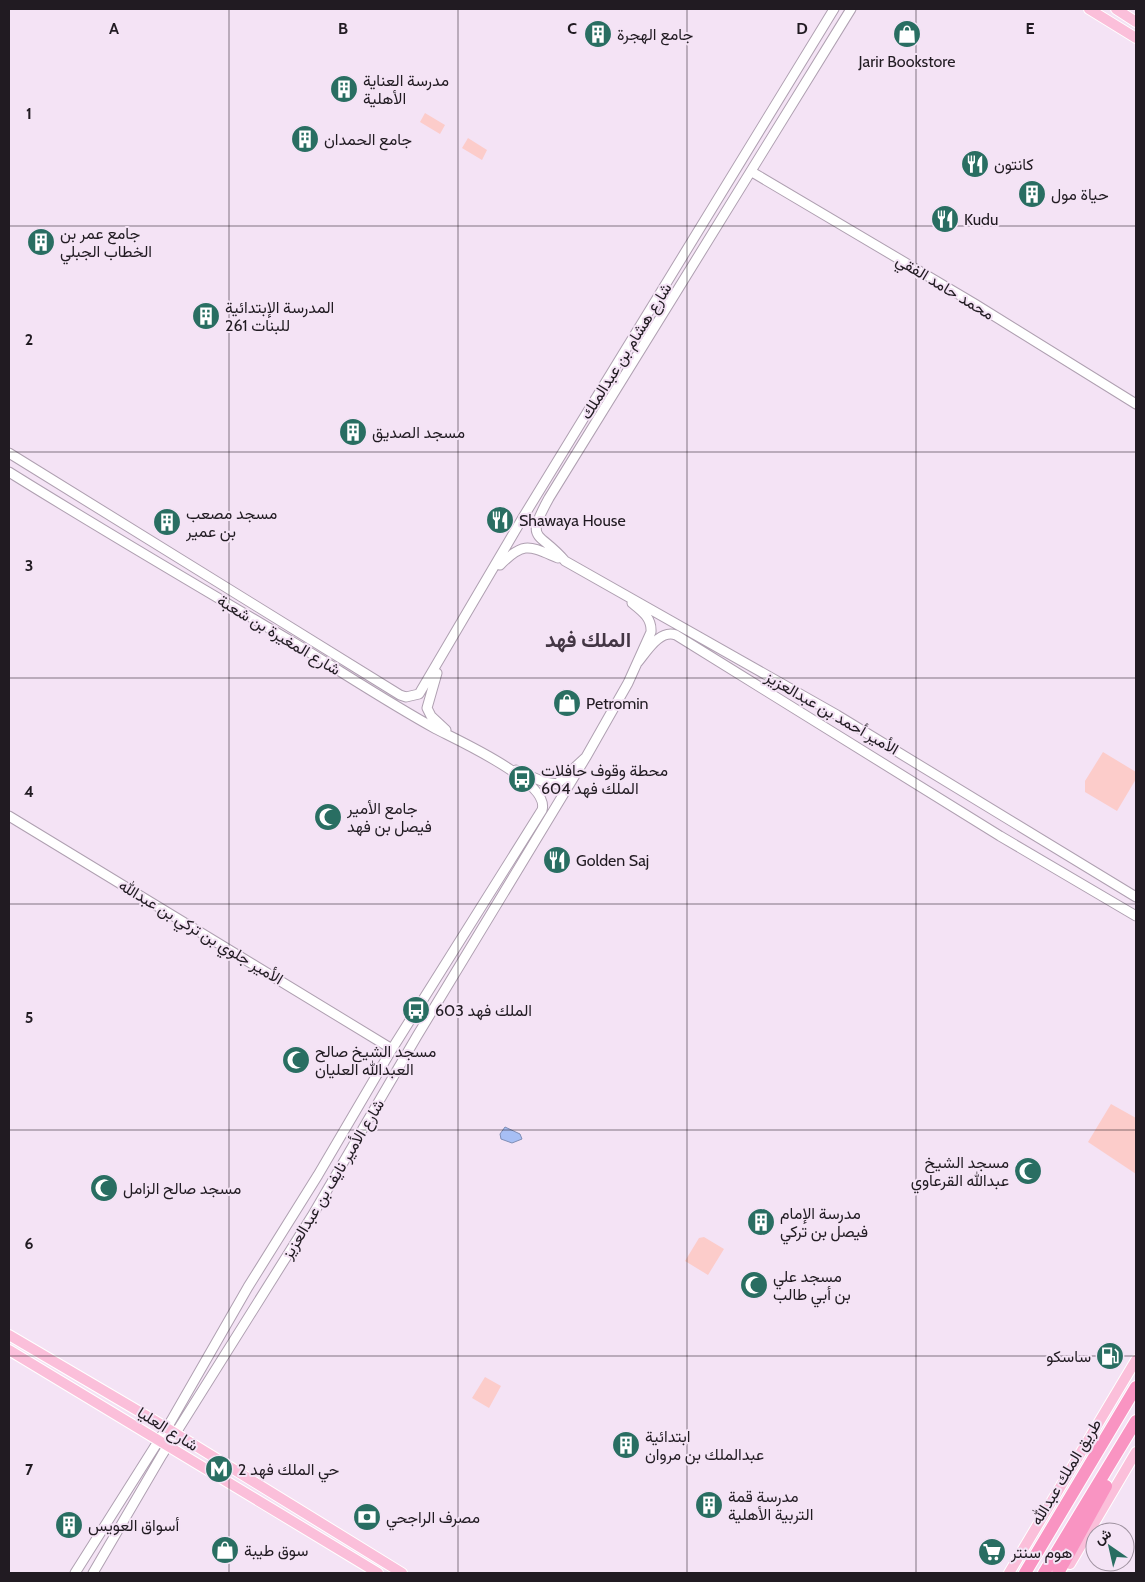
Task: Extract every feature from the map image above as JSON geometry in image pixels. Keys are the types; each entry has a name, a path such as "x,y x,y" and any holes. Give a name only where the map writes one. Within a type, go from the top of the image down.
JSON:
{"highway":[{"name":"طريق الملك عبدالله","path":"1025,1573 1136,1387"},
{"name":"طريق الملك عبدالله","path":"1044,1573 1136,1421"},
{"path":"1058,1573 1136,1433"}],"main road":[{"path":"1089,9 1136,38"},
{"path":"1116,9 1136,22"},
{"name":"شارع العليا","path":"9,1335 167,1428 402,1573"},
{"name":"شارع العليا","path":"9,1350 378,1573"},
{"path":"1011,1573 1136,1360"},
{"path":"1011,1573 1097,1435 1128,1400"},
{"path":"1064,1573 1136,1452"}],"street":[{"name":"شارع هشام بن عبدالملك","path":"420,694 491,573 834,9"},
{"name":"شارع هشام بن عبدالملك","path":"535,526 580,448 851,9"},
{"name":"محمد حامد الفقي","path":"752,172 975,304 1136,404"},
{"name":"شارع المغيرة بن شعبة","path":"9,453 400,695 406,698 420,694"},
{"name":"شارع المغيرة بن شعبة","path":"9,472 127,545 436,728 506,767 538,791 543,802"},
{"name":"الأمير أحمد بن عبدالعزيز","path":"535,526 537,535 565,561 618,592 655,610 836,715 1134,895"},
{"path":"491,573 512,554 524,547 531,547 565,561"},
{"path":"618,592 647,616 651,625 651,632 638,662"},
{"name":"الأمير أحمد بن عبدالعزيز","path":"638,662 658,639 667,634 676,635 1000,836 1136,916"},
{"name":"شارع الأمير نايف بن عبدالعزيز","path":"75,1573 96,1539 164,1443 176,1434 241,1331 312,1216 417,1036 586,757 638,662"},
{"path":"438,665 437,676 431,689 427,708 431,716 452,736"},
{"path":"506,767 544,782 557,784 586,757"},
{"name":"شارع الأمير نايف بن عبدالعزيز","path":"93,1573 111,1544 164,1443 167,1428 226,1326 392,1048 542,810 543,802"},
{"name":"الأمير جلوي بن تركي بن عبدالله","path":"9,816 392,1048"},
{"path":"1124,908 1134,895"},
{"path":"226,1326 223,1338 225,1341 230,1342 241,1331"},
{"path":"96,1539 105,1529 112,1529 115,1533 111,1544"}],"shaded area":[{"path":"425,113 445,125 440,134 420,122"},
{"path":"468,138 487,150 482,160 462,148"},
{"path":"1103,752 1136,772 1136,779 1117,811 1085,792 1085,781"},
{"path":"1111,1104 1136,1118 1136,1174 1088,1142"},
{"path":"704,1237 724,1249 708,1275 685,1261 699,1238"},
{"path":"485,1377 501,1386 489,1408 472,1398"}],"water":[{"path":"505,1127 520,1134 522,1139 512,1143 501,1139 500,1134"}],"place":[{"name":"جامع الهجرة","path":"598,34"},
{"name":"Jarir Bookstore","path":"907,34"},
{"name":"مدرسة العناية الأهلية","path":"344,89"},
{"name":"جامع الحمدان","path":"305,139"},
{"name":"كانتون","path":"975,164"},
{"name":"حياة مول","path":"1032,194"},
{"name":"Kudu","path":"945,219"},
{"name":"جامع عمر بن الخطاب الجبلي","path":"41,242"},
{"name":"المدرسة الإبتدائية 261 للبنات","path":"206,316"},
{"name":"مسجد الصديق","path":"353,432"},
{"name":"Shawaya House","path":"500,520"},
{"name":"مسجد مصعب بن عمير","path":"167,522"},
{"name":"Petromin","path":"567,703"},
{"name":"محطة وقوف حافلات الملك فهد 604","path":"522,779"},
{"name":"جامع الأمير فيصل بن فهد","path":"328,817"},
{"name":"Golden Saj","path":"557,860"},
{"name":"الملك فهد 603","path":"416,1010"},
{"name":"مسجد الشيخ صالح العبدالله العليان","path":"296,1060"},
{"name":"مسجد الشيخ عبدالله القرعاوي","path":"1028,1171"},
{"name":"مسجد صالح الزامل","path":"104,1188"},
{"name":"مدرسة الإمام فيصل بن تركي","path":"761,1222"},
{"name":"مسجد علي بن أبي طالب","path":"754,1285"},
{"name":"ساسكو","path":"1110,1356"},
{"name":"ابتدائية عبدالملك بن مروان","path":"626,1445"},
{"name":"حي الملك فهد 2","path":"219,1469"},
{"name":"مدرسة قمة التربية الأهلية","path":"709,1505"},
{"name":"مصرف الراجحي","path":"367,1517"},
{"name":"أسواق العويس","path":"69,1525"},
{"name":"سوق طيبة","path":"225,1550"},
{"name":"هوم سنتر","path":"992,1552"}],"district":[{"name":"الملك فهد","path":"588,639"}]}
